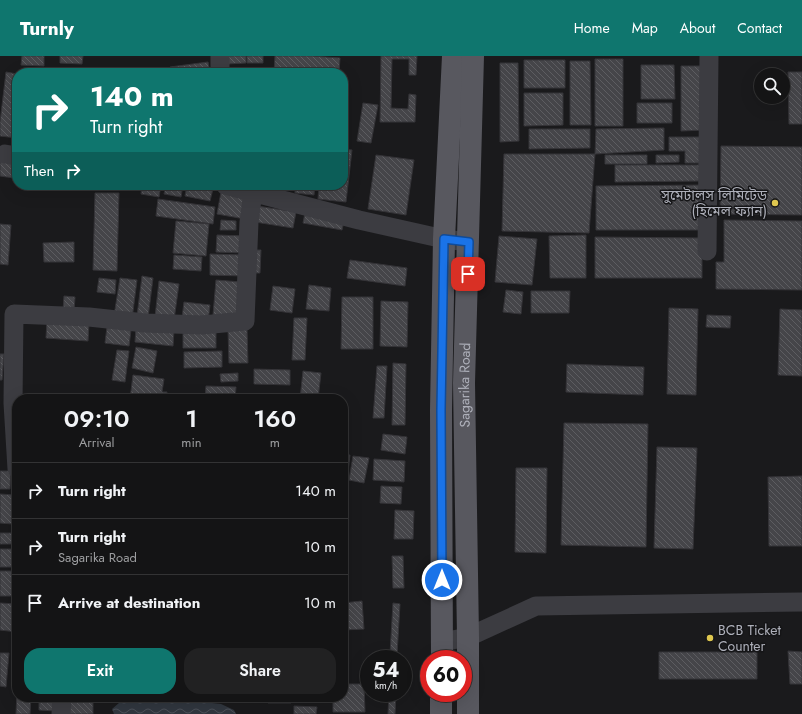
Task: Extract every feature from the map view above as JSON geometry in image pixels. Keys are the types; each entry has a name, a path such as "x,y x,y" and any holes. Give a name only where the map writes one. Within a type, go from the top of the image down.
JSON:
{"main road":[{"name":"Sagarika Road","path":"442,650 441,410 444,239 453,56"},
{"name":"Sagarika Road","path":"468,714 464,383 473,56"},
{"path":"441,702 441,714"}],"street":[{"path":"220,56 220,68"},
{"path":"707,252 709,56"},
{"path":"245,190 359,220 444,239 469,242"},
{"path":"12,394 7,315 89,317 145,323 202,325 245,321 249,222 253,192"},
{"path":"442,650 536,606 802,602"},
{"path":"61,714 62,702"}],"water":[{"path":"120,702 203,702 221,704 234,710 236,714 114,714 112,709"}],"building":[{"path":"22,56 44,56 44,66 21,65"},
{"path":"60,56 83,56 82,64 60,63"},
{"path":"226,56 246,56 246,63 226,64"},
{"path":"247,56 263,56 263,63 247,63"},
{"path":"275,56 340,58 339,68 274,68"},
{"path":"381,56 417,56 416,75 409,75 409,59 392,59 391,108 408,109 409,94 416,95 415,122 380,122"},
{"path":"595,59 623,59 623,126 595,126"},
{"path":"524,60 565,60 565,88 524,88"},
{"path":"570,61 590,61 591,125 570,125"},
{"path":"208,62 209,68 170,68"},
{"path":"500,63 518,63 519,141 500,142"},
{"path":"641,65 674,65 675,99 641,99"},
{"path":"681,66 704,66 704,130 681,131"},
{"path":"6,72 12,73 12,137 0,136 0,122"},
{"path":"790,72 802,72 802,124 789,124"},
{"path":"524,93 563,93 563,125 524,126"},
{"path":"363,103 378,105 371,143 357,141"},
{"path":"637,103 672,103 672,123 637,123"},
{"path":"664,128 664,150 595,154 596,129"},
{"path":"529,129 590,129 590,148 529,149"},
{"path":"669,137 708,137 708,163 685,163 685,151 669,151"},
{"path":"721,146 802,147 802,215 720,214"},
{"path":"348,150 352,150 348,185"},
{"path":"504,154 595,154 589,233 502,231"},
{"path":"376,155 414,160 406,215 368,209"},
{"path":"605,155 647,155 647,164 605,164"},
{"path":"656,155 679,155 679,162 656,163"},
{"path":"0,157 12,159 12,178 0,176"},
{"path":"615,165 702,165 702,181 615,182"},
{"path":"705,185 705,230 596,230 596,186"},
{"path":"141,190 160,190 159,197 141,194"},
{"path":"165,190 182,190 181,197 164,194"},
{"path":"186,190 213,190 210,201 185,196"},
{"path":"295,190 314,190 314,195 295,193"},
{"path":"319,190 347,190 346,202 318,199"},
{"path":"221,192 249,197 245,219 217,214"},
{"path":"95,193 119,193 117,271 93,270"},
{"path":"158,199 215,207 213,224 156,216"},
{"path":"257,206 296,212 293,228 255,222"},
{"path":"305,213 344,221 342,230 303,223"},
{"path":"221,220 236,221 236,230 220,230"},
{"path":"724,220 802,221 802,290 716,289 716,262 724,262"},
{"path":"176,221 209,224 206,256 173,253"},
{"path":"0,224 11,225 8,265 0,264"},
{"path":"217,235 246,236 246,253 216,252"},
{"path":"586,235 586,278 550,278 549,236"},
{"path":"499,236 537,239 532,285 495,282"},
{"path":"595,237 702,238 702,278 595,278"},
{"path":"74,242 74,262 44,262 43,243"},
{"path":"252,250 261,250 260,273 251,273"},
{"path":"210,254 243,255 243,276 210,275"},
{"path":"174,255 202,257 201,271 173,269"},
{"path":"350,260 407,268 405,286 347,278"},
{"path":"142,276 153,278 148,318 137,316"},
{"path":"99,278 116,280 115,294 97,292"},
{"path":"120,278 137,280 132,319 114,316"},
{"path":"216,280 241,282 238,318 213,315"},
{"path":"159,281 179,284 174,320 155,317"},
{"path":"309,285 331,288 329,311 306,309"},
{"path":"273,286 295,289 292,313 270,310"},
{"path":"506,290 523,292 521,314 503,312"},
{"path":"531,291 570,291 569,313 531,313"},
{"path":"64,296 75,297 74,312 63,311"},
{"path":"342,297 373,297 373,349 341,349"},
{"path":"381,301 408,302 407,347 380,346"},
{"path":"184,302 210,305 208,322 182,318"},
{"path":"669,308 698,309 696,395 667,394"},
{"path":"780,309 802,310 802,376 778,375"},
{"path":"707,315 731,316 730,328 706,327"},
{"path":"294,318 307,318 305,360 292,360"},
{"path":"47,320 89,323 88,341 46,338"},
{"path":"136,326 174,330 173,346 135,342"},
{"path":"107,327 131,330 129,346 105,343"},
{"path":"247,329 248,363 229,363 228,330"},
{"path":"183,330 216,330 216,348 183,348"},
{"path":"136,347 157,351 153,373 132,368"},
{"path":"117,350 129,351 125,382 112,380"},
{"path":"222,351 222,367 184,368 184,352"},
{"path":"0,354 4,354 2,380 0,380"},
{"path":"393,363 406,364 405,425 392,425"},
{"path":"567,364 644,367 643,395 566,392"},
{"path":"377,366 387,366 384,418 373,418"},
{"path":"254,369 290,370 290,385 254,384"},
{"path":"303,371 321,373 319,394 301,394"},
{"path":"238,373 238,381 221,382 220,374"},
{"path":"133,375 164,379 162,392 167,392 167,394 131,394"},
{"path":"206,386 236,387 235,394 205,394"},
{"path":"564,423 648,424 646,547 561,545"},
{"path":"383,434 407,437 405,454 381,450"},
{"path":"657,447 697,448 693,549 654,548"},
{"path":"348,455 350,455 348,471"},
{"path":"353,456 369,458 364,483 349,480"},
{"path":"374,459 405,461 404,482 373,480"},
{"path":"516,468 547,468 546,553 515,552"},
{"path":"0,471 11,471 10,489 0,489"},
{"path":"802,476 802,546 769,546 768,477"},
{"path":"381,486 402,487 401,504 380,503"},
{"path":"0,494 12,495 12,524 0,523"},
{"path":"395,510 414,511 413,539 394,539"},
{"path":"0,533 12,533 12,544 0,544"},
{"path":"0,549 12,549 12,567 0,567"},
{"path":"392,556 403,556 404,588 393,588"},
{"path":"0,571 12,571 12,596 0,596"},
{"path":"362,601 364,629 348,630 348,602"},
{"path":"0,603 12,604 12,631 0,630"},
{"path":"393,603 400,604 397,650 390,650"},
{"path":"788,651 802,652 802,684 790,684"},
{"path":"659,652 757,652 757,679 659,679"},
{"path":"0,653 9,653 6,687 0,686"},
{"path":"348,684 360,684 360,702 365,702 365,712 333,712 333,702 348,702"},
{"path":"17,702 31,702 30,714 16,714"},
{"path":"39,702 57,702 56,711 39,710"},
{"path":"66,702 93,702 93,714 66,714"},
{"path":"268,702 291,702 291,703"},
{"path":"389,702 396,702 395,714 388,714"},
{"path":"294,706 317,707 316,714 294,714"}],"place":[{"name":"সুমেটালস লিমিটেড (হিমেল ফ্যান)","path":"775,203"},
{"name":"BCB Ticket Counter","path":"710,638"}],"route":[{"path":"442,580 441,410 444,239 469,242 468,274"}]}
